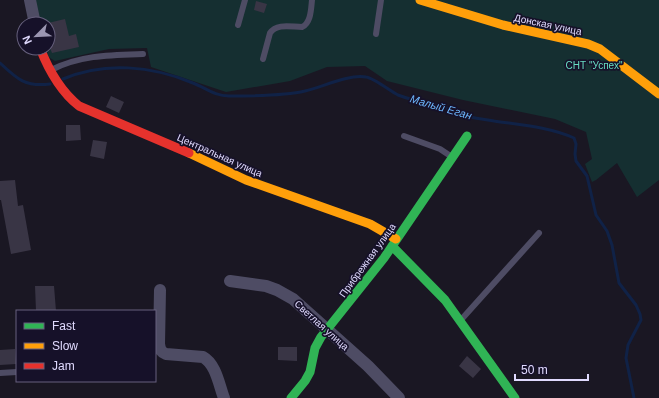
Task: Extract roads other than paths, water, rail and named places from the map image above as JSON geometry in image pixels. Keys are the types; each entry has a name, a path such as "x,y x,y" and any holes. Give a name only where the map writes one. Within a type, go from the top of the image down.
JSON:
{"street":[{"path":"30,0 33,16"},
{"name":"Донская улица","path":"420,0 503,25 600,48 659,94"},
{"name":"Центральная улица","path":"44,56 62,92 69,99 92,112 171,145 246,180 370,224 380,229 445,300 515,398"},
{"name":"Прибрежная улица","path":"291,398 308,376 312,366 315,348 322,337 394,243 467,136"},
{"name":"Светлая улица","path":"230,281 266,286 286,294 368,366 400,398"},
{"path":"160,290 159,344 162,353 207,359 213,366 224,398"}],"lane":[{"path":"238,25 245,0"},
{"path":"263,59 272,29 280,26 305,26 309,20 312,0"},
{"path":"376,34 381,0"},
{"path":"50,70 65,63 83,58 143,54"},
{"path":"404,136 440,149 453,157"},
{"path":"460,322 539,233"},
{"path":"0,373 16,372"}],"waterway":[{"name":"Малый Еган","path":"0,63 22,81 41,85 50,84"},
{"name":"Малый Еган","path":"63,79 79,73 95,70 128,68 177,77 219,95 238,96 297,93 351,77 366,77 398,95 454,110 465,115 555,131 574,138 576,144 576,161 587,176 596,215 607,231 612,245 619,283 636,305 640,314 641,320 628,345 626,358 634,398"}],"park label":[{"name":"СНТ \"Успех\"","path":"594,65"}]}
